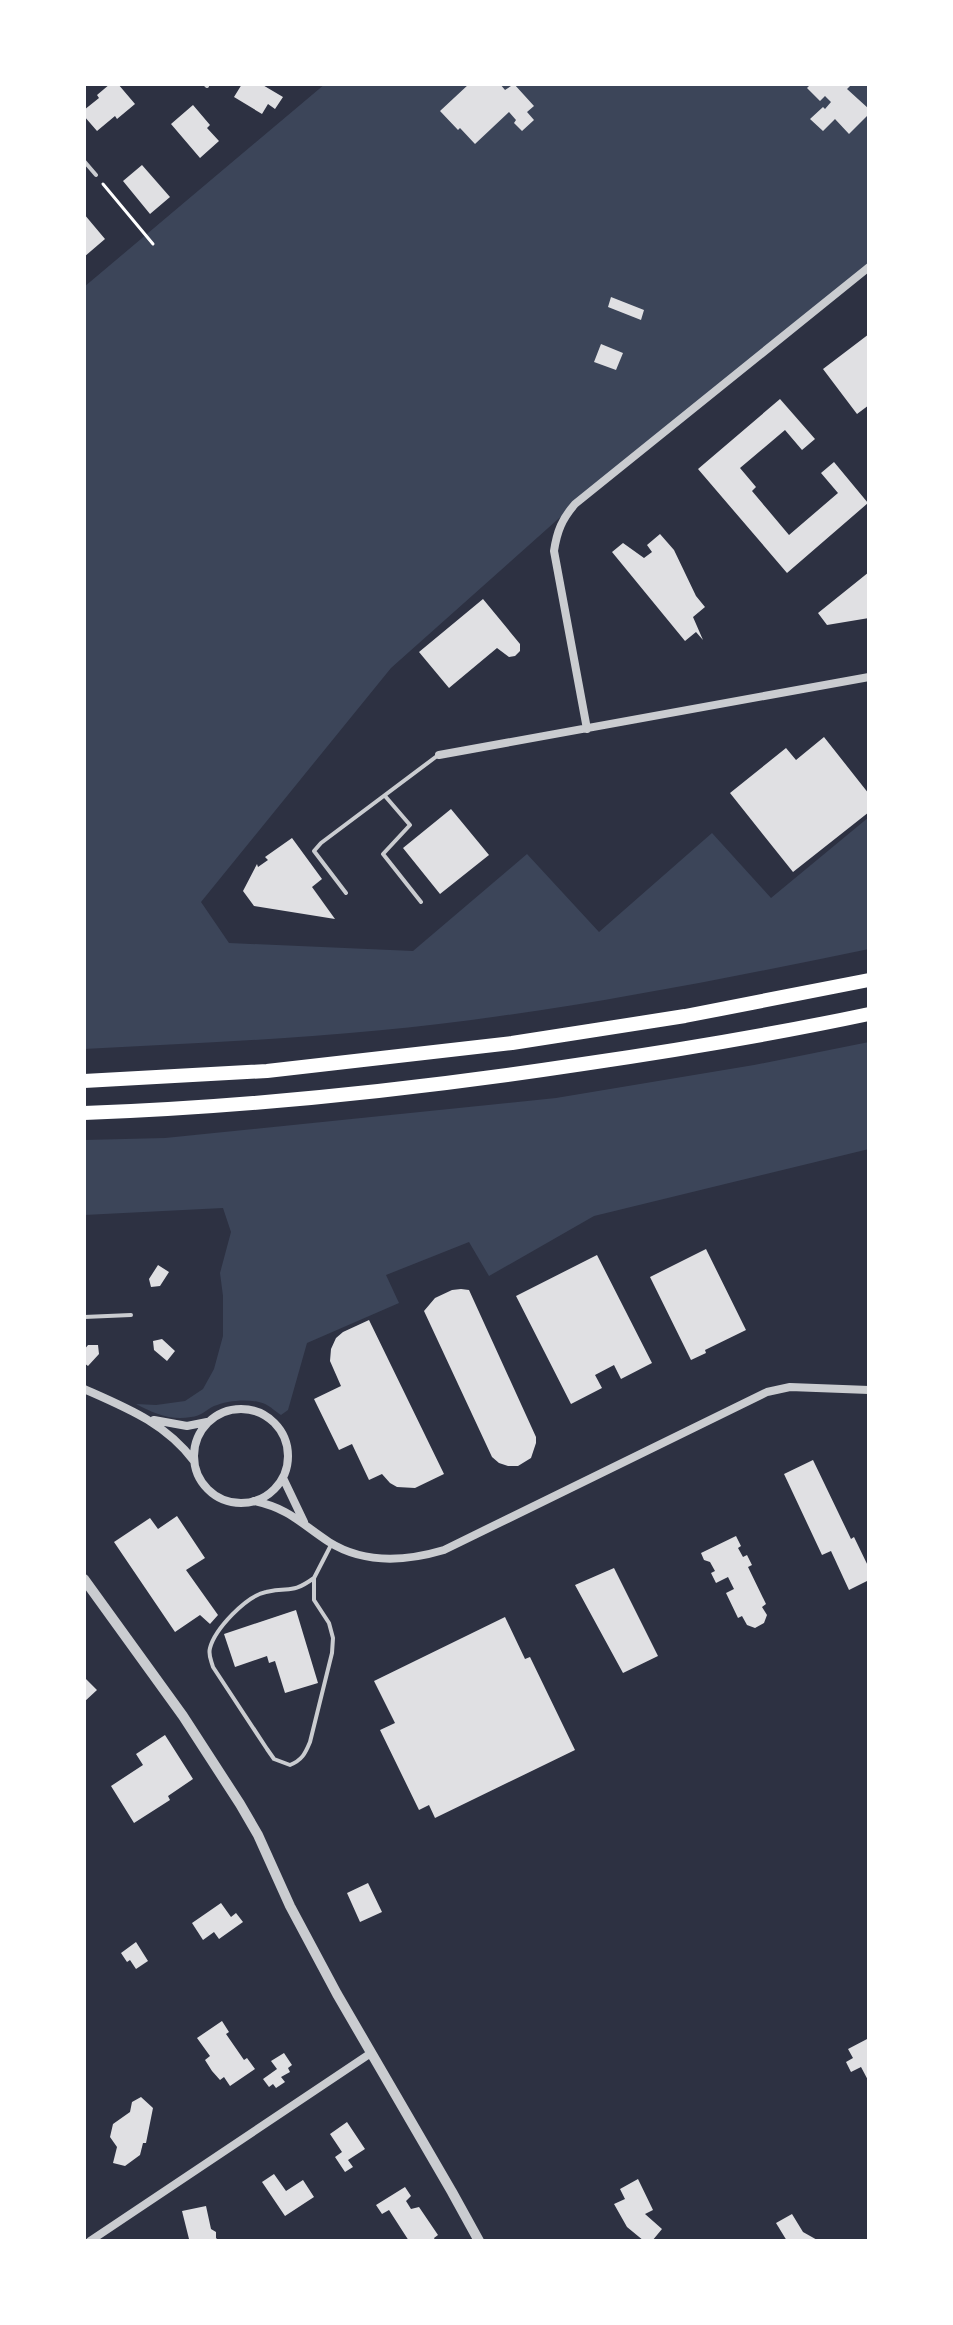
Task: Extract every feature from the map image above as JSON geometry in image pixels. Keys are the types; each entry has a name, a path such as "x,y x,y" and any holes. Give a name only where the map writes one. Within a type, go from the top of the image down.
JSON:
{"highway":[{"path":"84,1081 267,1071 512,1043 685,1016 869,980"},
{"path":"84,1113 171,1110 478,1080 639,1056 869,1014"}],"street":[{"path":"587,729 554,551 563,519 575,504 869,267"},
{"path":"439,755 869,677"},
{"path":"207,1422 196,1441 194,1461 203,1483 220,1498 231,1502 254,1501 276,1506 332,1544 360,1555 388,1559 418,1558 444,1550 767,1392 790,1387 869,1390"},
{"path":"84,1389 149,1419 170,1434 194,1461"},
{"path":"149,1419 187,1426 207,1422 228,1410 240,1408 252,1409 274,1421 287,1442 289,1454 283,1478 271,1492 254,1501"},
{"path":"283,1478 307,1526"},
{"path":"84,1579 183,1716 240,1804 258,1835 290,1906 479,2241"},
{"path":"90,2241 371,2053"}],"lane":[{"path":"84,161 96,175"},
{"path":"346,893 314,851 439,755"},
{"path":"385,796 410,825 383,854 421,902"},
{"path":"84,1317 131,1315"},
{"path":"314,1578 314,1600 329,1623 333,1638 332,1653 310,1742 305,1755 290,1765 274,1759 213,1667 209,1653 214,1638 249,1599 266,1592 300,1588 314,1578 332,1544"}],"path":[{"path":"96,175 153,244"}],"shaded area":[{"path":"325,84 869,84 869,268 575,504 391,668 201,902 229,943 413,951 527,854 599,932 712,833 771,898 869,817 869,949 639,994 448,1023 293,1037 84,1049 84,287"},
{"path":"869,1042 869,1149 594,1216 489,1276 469,1242 386,1275 399,1303 307,1343 288,1410 281,1415 265,1404 246,1400 220,1404 184,1418 162,1415 136,1404 185,1401 203,1389 214,1369 223,1336 220,1273 231,1232 223,1208 84,1215 84,1140 165,1138 556,1098"}],"building":[{"path":"110,84 118,84 135,104 97,131 84,116 84,110"},
{"path":"242,84 261,84 283,97 275,109 268,104 262,114 234,97"},
{"path":"469,84 500,84 505,90 514,84 534,106 527,112 534,120 522,131 509,112 475,144 440,111"},
{"path":"811,84 852,84 847,89 869,109 869,114 849,134 835,119 823,131 810,119 831,102 825,96 820,101 807,88"},
{"path":"193,105 219,141 200,158 171,124"},
{"path":"142,165 170,197 150,214 123,181"},
{"path":"84,214 105,239 84,257"},
{"path":"611,297 644,310 641,320 608,307"},
{"path":"869,334 869,405 857,414 823,369"},
{"path":"601,344 623,353 616,370 594,362"},
{"path":"780,399 815,439 802,450 785,430 740,468 756,487 752,491 789,535 838,493 821,473 834,462 868,503 787,573 698,469"},
{"path":"660,534 674,550 696,596 705,607 693,617 703,640 696,632 685,641 612,552 623,543 644,558 652,552 647,545"},
{"path":"869,572 869,618 827,625 818,613"},
{"path":"483,599 520,644 520,651 509,657 497,648 449,688 419,652"},
{"path":"824,737 869,794 869,812 793,872 730,793 786,748 796,760"},
{"path":"451,809 489,855 440,894 403,848"},
{"path":"292,838 322,879 312,887 335,919 254,906 243,891 257,864 258,867 268,860 265,857"},
{"path":"706,1249 746,1330 691,1360 650,1277"},
{"path":"597,1255 652,1363 621,1379 614,1365 595,1375 602,1388 571,1404 516,1296"},
{"path":"158,1265 169,1272 160,1286 151,1287 149,1279"},
{"path":"461,1289 469,1290 536,1437 531,1458 518,1466 499,1463 492,1457 424,1311 435,1298"},
{"path":"369,1320 444,1474 415,1488 397,1487 382,1474 369,1480 352,1444 339,1450 314,1399 341,1386 330,1361 336,1338"},
{"path":"162,1339 175,1351 167,1361 154,1350 153,1341"},
{"path":"88,1345 98,1345 99,1354 88,1366 84,1363 84,1350"},
{"path":"813,1460 851,1539 854,1537 869,1568 869,1580 849,1590 831,1551 822,1555 784,1474"},
{"path":"177,1516 205,1558 186,1570 218,1615 210,1624 200,1615 175,1632 114,1542 150,1518 158,1529"},
{"path":"736,1536 741,1546 738,1548 743,1557 747,1555 752,1565 748,1567 766,1604 762,1607 767,1615 764,1623 755,1628 747,1625 742,1616 738,1618 726,1593 734,1589 728,1577 716,1583 711,1573 715,1571 701,1553"},
{"path":"614,1568 658,1656 623,1673 575,1585"},
{"path":"296,1610 318,1683 285,1693 275,1661 269,1663 267,1656 235,1667 224,1634"},
{"path":"505,1617 525,1659 530,1657 575,1750 435,1818 429,1805 419,1810 380,1730 395,1723 374,1681"},
{"path":"84,1677 97,1690 84,1702"},
{"path":"165,1735 193,1779 168,1796 170,1800 134,1823 111,1786 143,1765 136,1754"},
{"path":"368,1883 382,1912 360,1922 347,1893"},
{"path":"221,1903 231,1917 236,1913 243,1922 219,1939 214,1932 203,1940 192,1923"},
{"path":"136,1942 148,1961 136,1969 121,1953"},
{"path":"222,2021 229,2032 226,2034 244,2060 247,2058 255,2069 230,2086 224,2077 220,2080 212,2071 205,2060 210,2056 197,2038"},
{"path":"869,2038 869,2082 861,2067 851,2072 846,2062 853,2058 848,2049"},
{"path":"284,2053 292,2065 288,2068 290,2072 281,2077 285,2082 276,2088 273,2084 269,2087 263,2079 277,2069 271,2061"},
{"path":"141,2097 153,2108 146,2143 143,2143 140,2155 125,2166 113,2163 117,2147 110,2137 113,2124 130,2112 132,2102"},
{"path":"347,2122 365,2149 348,2160 353,2167 345,2172 335,2157 342,2152 330,2134"},
{"path":"274,2174 286,2191 303,2180 314,2197 285,2216 262,2182"},
{"path":"638,2179 653,2210 645,2214 662,2229 652,2241 644,2241 627,2227 614,2204 625,2199 620,2189"},
{"path":"405,2187 411,2196 406,2201 411,2209 419,2207 438,2235 434,2241 409,2241 389,2210 382,2214 376,2205"},
{"path":"206,2206 211,2229 216,2232 219,2241 191,2241 182,2211"},
{"path":"792,2214 803,2232 819,2241 787,2241 776,2223"}]}
